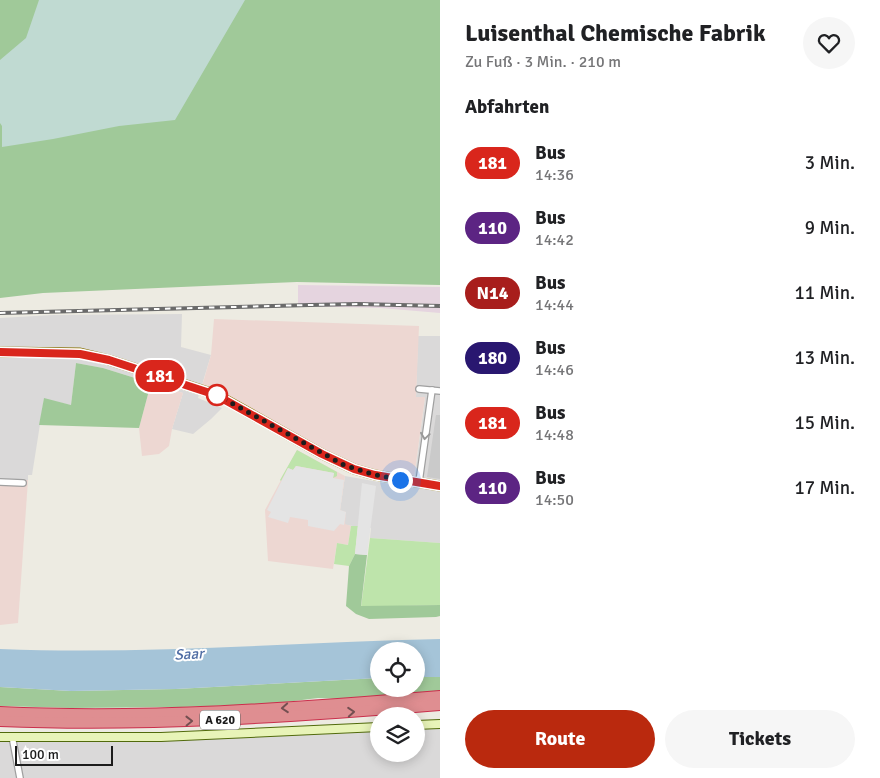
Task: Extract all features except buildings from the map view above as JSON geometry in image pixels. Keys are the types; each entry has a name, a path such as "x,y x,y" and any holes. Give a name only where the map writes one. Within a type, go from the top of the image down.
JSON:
{"highway":[{"name":"A 620","path":"0,712 74,714 191,712 440,696"},
{"name":"A 620","path":"0,721 73,723 228,720 440,705"}],"main road":[{"path":"0,352 80,354 109,360 216,395 322,454 354,469 375,475 440,486"}],"street":[{"path":"419,390 440,390"},
{"path":"419,482 432,390"},
{"path":"0,482 23,483"},
{"path":"425,725 440,724"},
{"path":"0,737 161,737 370,727"},
{"path":"12,736 20,778"}],"shaded area":[{"path":"39,0 245,0 175,120 119,126 2,147 0,60 26,38"},
{"path":"298,285 440,287 440,313 381,308 298,306"},
{"path":"182,314 181,347 211,355 198,398 222,408 211,419 193,434 172,429 183,393 103,368 76,363 71,405 44,399 32,475 28,475 28,480 0,479 0,318 53,315"},
{"path":"214,319 419,326 416,397 425,397 414,478 358,466 338,457 228,396 202,386 211,355"},
{"path":"418,336 440,336 440,543 370,538 371,528 344,525 340,511 345,476 413,488 425,398 416,397"},
{"path":"151,383 183,393 169,446 159,454 142,456 139,428"},
{"path":"436,415 440,415 440,479 427,477"},
{"path":"297,450 345,476 340,510 346,512 345,524 351,526 348,545 337,543 333,569 268,561 265,510"},
{"path":"296,466 334,473 333,478 344,480 340,510 346,512 344,525 340,524 334,531 308,526 308,520 290,517 288,523 268,517 271,512 267,510 288,468 293,470"},
{"path":"0,479 28,480 18,623 0,625"},
{"path":"362,483 376,486 367,555 355,554"},
{"path":"440,729 440,778 0,778 0,740 159,741 370,732 370,762 425,762 425,730"}],"green space":[{"path":"0,0 440,0 440,285 297,282 43,293 0,298"},
{"path":"76,363 103,368 151,383 139,428 39,425 44,398 71,405"},
{"path":"297,450 337,472 337,476 333,478 334,473 296,466 293,470 288,468 281,481"},
{"path":"351,526 358,526 355,554 349,566 334,564 337,543 348,545"},
{"path":"370,538 440,543 440,605 361,607"},
{"path":"355,554 367,555 361,606 440,605 440,616 369,619 356,614 346,606 349,566"},
{"path":"425,677 440,677 440,691 425,692"},
{"path":"370,678 370,697 341,699 318,698 270,704 181,707 71,708 0,706 0,687 71,691 176,689"}],"water":[{"name":"Saar","path":"440,639 440,677 425,677 425,642 370,642 370,678 176,689 71,691 0,687 0,649 165,649"}],"railway":[{"path":"0,313 358,304 440,306"}],"bus line":[{"name":"181","path":"0,352 56,352 80,354 109,360 206,391 230,401 322,454 354,469 375,475 440,486"}],"route":[{"path":"217,395 344,465 400,480"}]}
